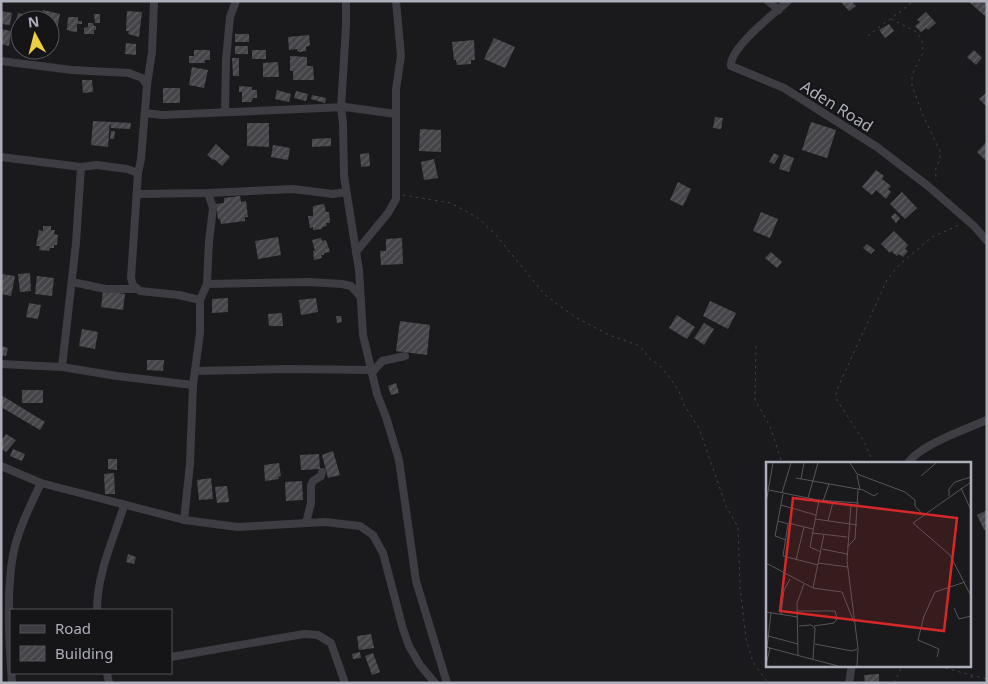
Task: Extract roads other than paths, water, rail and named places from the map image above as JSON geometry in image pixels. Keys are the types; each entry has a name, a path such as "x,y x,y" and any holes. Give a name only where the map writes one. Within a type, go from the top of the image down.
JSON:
{"street":[{"path":"136,289 132,285 131,269 138,194 138,173 152,52 154,1"},
{"path":"224,112 230,17 236,1"},
{"path":"346,1 341,108 346,192 356,252 363,335 371,371 398,460 416,580 447,683"},
{"path":"356,252 388,213 396,199 396,89 401,56 396,1"},
{"path":"768,1 779,10"},
{"name":"Aden Road","path":"788,1 741,45 730,61 731,66 784,88 877,147 928,186 987,241"},
{"path":"1,61 72,70 129,73 142,78 147,86"},
{"path":"145,113 162,115 341,108 396,114"},
{"path":"1,157 81,167 97,165 127,169 138,173"},
{"path":"62,367 76,243 81,167"},
{"path":"138,194 293,189 333,194 346,192"},
{"path":"184,520 190,464 193,385 200,333 200,300 207,284 213,208 208,193"},
{"path":"72,282 106,289 136,289 200,300"},
{"path":"207,284 309,282 342,284 351,286 360,296"},
{"path":"195,371 289,369 371,371 382,361 405,356"},
{"path":"1,364 62,367 193,385"},
{"path":"909,462 912,457 928,447 987,420"},
{"path":"1,466 41,483 184,520 238,527 306,523 344,523 360,526 373,535 383,553 409,646 420,665 435,683"},
{"path":"306,523 311,502 311,484 321,476 322,472"},
{"path":"10,629 13,556 25,517 41,483"},
{"path":"97,609 97,594 103,568 124,506"},
{"path":"172,657 280,637 304,634 318,636 331,643 345,683"},
{"path":"849,683 852,666"}]}
